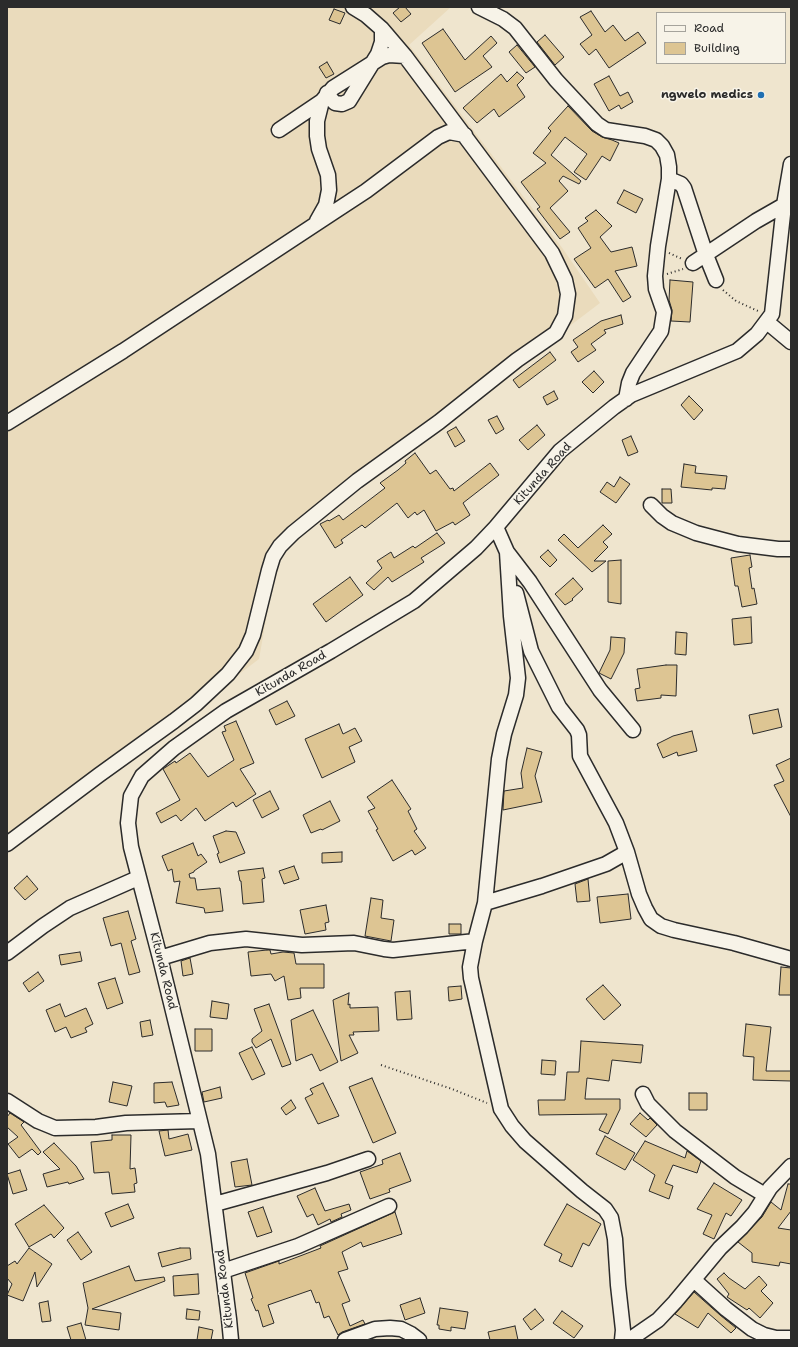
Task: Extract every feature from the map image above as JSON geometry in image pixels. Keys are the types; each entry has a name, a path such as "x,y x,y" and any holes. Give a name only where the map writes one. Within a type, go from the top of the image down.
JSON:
{"street":[{"path":"7,844 100,774 174,721 196,704 228,674 246,651 253,635 273,557 280,546 293,533 357,481 440,422 517,360 556,334 565,316 568,294 565,280 552,253 405,56 382,29 366,15 353,7"},
{"path":"479,7 503,19 514,28 556,80 597,124 606,130 644,136 656,140 662,146 667,155 669,179 658,246 655,276 656,289 664,312 661,331 633,373 626,398"},
{"path":"325,97 336,103 342,104 349,101 374,62 380,48 382,29"},
{"path":"279,130 325,97 333,88 382,57 390,55 405,56"},
{"path":"314,226 327,201 329,190 328,175 319,149 317,136 317,121 325,97"},
{"path":"7,423 123,351 314,226 366,191 438,137 449,132 465,135"},
{"name":"Kitunda Road","path":"230,1340 208,1154 131,847 128,823 132,796 142,776 174,748 226,711 331,651 414,601 453,569 496,527 560,451 626,398 737,352 758,334 772,314 784,205 791,164"},
{"path":"669,179 680,184 684,188 706,255 716,280"},
{"path":"693,264 756,221 784,205"},
{"path":"767,322 791,342"},
{"path":"651,505 672,523 696,533 738,544 778,549 791,549"},
{"path":"496,527 507,552 531,651 559,707 577,730 579,735 580,756 586,770 616,823 627,852 639,894 651,919 661,926 734,943 791,959"},
{"path":"507,552 530,582 600,690 633,730"},
{"path":"507,552 511,616 518,678 516,695 506,727 499,759 485,903 470,967 471,978 501,1109 512,1126 525,1141 605,1209 611,1218 615,1239 623,1330 622,1340"},
{"path":"485,903 542,886 606,864 627,852"},
{"path":"7,953 70,908 138,878"},
{"path":"160,958 210,943 246,939 302,946 354,943 393,950 476,941"},
{"path":"643,1094 648,1104 675,1131 735,1177 765,1195"},
{"path":"7,1101 38,1122 55,1128 96,1127 126,1123 199,1121"},
{"path":"215,1204 320,1176 368,1159"},
{"path":"629,1340 658,1320 675,1302 720,1248 755,1212 770,1188 791,1166"},
{"path":"223,1271 298,1246 389,1206"},
{"path":"694,1280 730,1313 752,1329 764,1335 776,1338 791,1338"},
{"path":"345,1340 375,1329 390,1328 401,1329 419,1340"}],"path":[{"path":"655,276 672,273 693,264"},
{"path":"381,1065 452,1089 501,1109"}],"shaded area":[{"path":"7,7 451,7 409,45 563,249 600,303 284,543 277,557 259,659 7,851"}],"building":[{"path":"400,7 405,7 411,14 401,22 393,13"},
{"path":"334,9 345,13 340,24 329,20"},
{"path":"591,11 605,32 613,25 625,41 638,32 646,43 609,68 596,49 589,55 580,44 592,35 580,17"},
{"path":"443,29 465,60 491,36 497,43 483,56 492,67 455,92 422,43"},
{"path":"545,35 564,57 555,65 537,42"},
{"path":"517,45 535,67 526,73 509,52"},
{"path":"327,62 334,74 326,78 319,67"},
{"path":"517,72 524,78 517,85 525,97 499,117 494,109 477,123 463,108 501,74 507,82"},
{"path":"609,76 620,96 628,92 633,102 621,109 619,105 609,111 594,84"},
{"path":"568,106 592,131 602,137 619,143 610,161 602,156 586,180 574,172 587,154 565,137 551,155 581,181 579,184 563,176 559,181 568,191 550,208 570,232 560,239 537,209 540,207 521,182 546,163 533,153 551,131 548,128"},
{"path":"624,190 643,199 636,213 617,203"},
{"path":"596,210 612,226 600,237 611,252 632,247 637,266 615,271 631,297 623,302 608,279 595,288 574,259 591,248 578,228 588,221 585,218"},
{"path":"670,280 693,282 690,322 671,321 672,310 669,300"},
{"path":"621,315 623,324 604,330 606,333 591,344 596,350 578,362 571,352 578,347 573,340 601,321"},
{"path":"550,352 556,360 519,388 513,380"},
{"path":"594,371 604,382 593,393 582,382"},
{"path":"554,391 558,399 547,405 543,397"},
{"path":"689,396 703,410 694,420 681,405"},
{"path":"497,416 504,429 496,434 488,420"},
{"path":"537,425 545,435 528,450 519,440"},
{"path":"456,427 465,441 455,447 447,432"},
{"path":"631,436 638,452 628,456 622,440"},
{"path":"415,453 430,474 436,470 450,489 453,488 454,491 490,463 499,475 463,503 470,515 455,525 453,522 436,531 424,510 417,515 415,512 408,518 397,503 365,528 362,525 341,540 343,543 335,548 320,524 339,515 343,520 385,488 380,483 398,470 406,463 405,461"},
{"path":"684,464 696,466 695,473 727,476 725,489 712,488 712,490 681,487"},
{"path":"620,477 630,484 616,503 600,492 607,482 614,487"},
{"path":"662,489 671,489 672,503 662,503"},
{"path":"603,525 612,534 603,542 608,547 594,561 606,561 592,572 558,540 564,534 578,548"},
{"path":"437,533 445,543 421,558 424,562 392,582 388,577 374,590 366,583 382,568 377,561 391,552 394,558 413,546 415,548"},
{"path":"548,550 557,560 550,567 540,557"},
{"path":"750,555 752,567 749,568 752,589 754,588 757,604 742,607 738,586 735,586 731,558"},
{"path":"621,560 621,604 608,602 608,561"},
{"path":"350,577 363,595 326,622 313,604"},
{"path":"573,578 583,589 572,599 573,600 565,605 555,594"},
{"path":"751,617 752,643 734,645 732,619"},
{"path":"676,632 687,633 686,655 675,654"},
{"path":"611,637 625,638 624,653 611,679 599,673 610,650"},
{"path":"677,665 676,696 661,695 661,698 637,701 635,689 640,688 637,669"},
{"path":"287,701 295,716 276,725 269,710"},
{"path":"778,709 782,727 753,734 749,715"},
{"path":"236,721 254,763 240,769 256,794 236,807 233,802 205,821 196,808 181,821 176,815 161,823 156,813 180,800 163,769 175,761 176,763 190,753 208,777 234,760 222,732 226,731 224,726"},
{"path":"339,724 343,734 355,728 362,741 349,747 355,762 322,778 305,739"},
{"path":"692,731 697,751 678,756 677,752 663,758 657,744 673,736"},
{"path":"527,748 542,752 535,776 542,802 503,810 504,791 523,788 521,773"},
{"path":"791,758 791,817 774,785 784,781 776,765"},
{"path":"392,780 411,809 408,811 417,829 414,831 426,848 415,855 412,850 393,861 376,830 378,829 368,811 375,808 367,797"},
{"path":"270,791 279,809 262,818 253,800"},
{"path":"330,801 340,821 322,830 321,829 311,833 303,815"},
{"path":"226,831 236,832 245,853 220,863 217,854 219,853 213,836"},
{"path":"193,843 198,856 201,854 207,862 189,874 190,878 195,878 197,890 220,888 223,911 205,913 204,908 176,903 180,881 174,882 172,869 168,871 162,856"},
{"path":"342,852 342,862 322,863 322,853"},
{"path":"294,866 299,879 284,884 279,871"},
{"path":"263,868 265,878 262,879 264,902 243,904 241,881 238,871"},
{"path":"27,876 38,889 25,900 14,888"},
{"path":"588,879 590,901 577,902 575,884"},
{"path":"628,894 631,919 600,923 597,897"},
{"path":"371,898 383,900 381,918 394,920 391,941 365,936"},
{"path":"326,905 329,922 325,923 326,930 305,934 300,910"},
{"path":"128,911 136,939 131,941 140,972 129,975 121,943 111,946 103,918"},
{"path":"449,924 461,924 461,934 449,934"},
{"path":"270,950 271,954 283,952 294,953 296,964 324,964 324,988 300,988 301,998 288,1000 284,976 275,981 271,974 251,976 248,952"},
{"path":"80,952 82,961 61,965 59,955"},
{"path":"190,958 193,974 183,976 181,961"},
{"path":"781,967 791,968 791,995 779,995"},
{"path":"38,972 44,981 29,992 23,983"},
{"path":"115,978 123,1003 107,1009 98,983"},
{"path":"603,985 621,1005 604,1020 586,999"},
{"path":"461,986 462,999 449,1001 448,987"},
{"path":"410,991 412,1019 397,1020 395,992"},
{"path":"349,993 348,1005 350,1004 350,1008 378,1007 379,1031 353,1032 354,1035 349,1035 358,1053 341,1061 333,1000"},
{"path":"212,1001 229,1004 227,1019 210,1017"},
{"path":"60,1004 65,1017 86,1008 93,1024 85,1028 87,1032 71,1038 66,1027 55,1032 46,1010"},
{"path":"269,1004 291,1064 282,1067 271,1039 256,1048 252,1042 252,1039 262,1031 254,1009"},
{"path":"313,1010 338,1062 320,1071 312,1054 296,1061 291,1020"},
{"path":"150,1020 153,1035 142,1037 140,1022"},
{"path":"746,1024 771,1027 766,1071 791,1071 791,1081 753,1080 754,1057 743,1056"},
{"path":"195,1029 212,1029 212,1051 195,1051"},
{"path":"581,1041 643,1045 641,1063 612,1060 609,1081 587,1078 585,1099 620,1099 620,1109 608,1134 599,1130 607,1114 539,1115 538,1100 565,1100 567,1072 579,1072"},
{"path":"252,1047 265,1074 252,1080 239,1053"},
{"path":"542,1060 556,1061 555,1075 541,1074"},
{"path":"372,1078 396,1133 373,1143 349,1087"},
{"path":"113,1082 132,1086 127,1106 109,1102"},
{"path":"172,1082 179,1105 167,1107 165,1102 154,1103 154,1083"},
{"path":"323,1083 339,1116 318,1124 305,1098 313,1094 310,1089"},
{"path":"220,1087 222,1098 204,1102 202,1092"},
{"path":"689,1093 707,1093 707,1110 689,1110"},
{"path":"291,1100 296,1108 286,1115 281,1108"},
{"path":"10,1113 24,1122 21,1125 41,1152 38,1155 32,1149 19,1158 8,1144 18,1137 7,1127 7,1117"},
{"path":"640,1113 648,1120 650,1118 657,1125 646,1137 630,1124"},
{"path":"168,1130 169,1139 188,1134 192,1150 165,1156 159,1131"},
{"path":"112,1135 131,1135 130,1169 135,1168 137,1183 134,1184 135,1192 112,1194 109,1172 94,1173 91,1142 112,1140"},
{"path":"605,1136 635,1153 625,1170 596,1154"},
{"path":"645,1141 685,1158 687,1151 701,1161 697,1173 673,1165 665,1183 673,1186 669,1199 649,1191 655,1175 633,1160"},
{"path":"54,1143 76,1166 84,1179 69,1184 68,1182 47,1187 43,1174 60,1169 43,1152"},
{"path":"400,1153 411,1181 389,1189 390,1192 370,1199 360,1172 383,1164 382,1160"},
{"path":"247,1159 252,1185 235,1187 231,1162"},
{"path":"20,1170 27,1190 13,1194 7,1174"},
{"path":"714,1183 742,1200 731,1216 726,1213 714,1239 703,1234 712,1215 697,1209"},
{"path":"788,1184 791,1184 791,1211 778,1228 791,1230 791,1264 780,1262 779,1266 752,1262 752,1253 738,1242 762,1217 771,1202 781,1210"},
{"path":"315,1188 325,1211 349,1204 351,1210 341,1214 342,1217 331,1222 330,1219 318,1225 313,1214 307,1217 297,1196"},
{"path":"128,1204 134,1218 111,1227 105,1213"},
{"path":"567,1204 601,1224 589,1246 583,1243 572,1267 559,1261 562,1254 544,1245"},
{"path":"44,1205 64,1228 54,1238 51,1234 29,1247 15,1224"},
{"path":"263,1207 272,1232 257,1237 248,1212"},
{"path":"395,1212 402,1234 363,1247 361,1242 342,1252 348,1269 338,1272 350,1301 342,1304 350,1326 363,1320 365,1324 342,1332 338,1335 329,1316 324,1318 319,1302 316,1303 311,1290 268,1305 274,1323 263,1327 258,1310 256,1311 251,1299 253,1298 245,1273 279,1261 279,1264 321,1248 320,1246"},
{"path":"78,1232 92,1252 81,1260 67,1240"},
{"path":"29,1248 52,1264 37,1287 35,1272 23,1301 7,1295 12,1284 7,1278 7,1266 15,1261 17,1264"},
{"path":"180,1248 190,1248 191,1259 162,1267 158,1253"},
{"path":"129,1266 135,1281 164,1277 165,1281 92,1309 121,1313 119,1330 85,1325 88,1308 83,1283"},
{"path":"724,1273 745,1289 759,1276 767,1285 761,1291 773,1303 760,1318 749,1308 747,1310 727,1297 729,1294 717,1279"},
{"path":"198,1274 199,1294 174,1296 173,1276"},
{"path":"694,1292 736,1328 731,1333 708,1313 698,1328 675,1314"},
{"path":"420,1298 425,1313 405,1320 400,1305"},
{"path":"48,1301 51,1321 42,1322 39,1303"},
{"path":"440,1308 468,1312 465,1329 451,1327 451,1331 439,1329 439,1325 437,1325"},
{"path":"187,1309 200,1311 199,1320 186,1319"},
{"path":"535,1309 544,1320 531,1330 523,1319"},
{"path":"562,1311 583,1326 574,1338 553,1323"},
{"path":"81,1323 86,1340 71,1340 67,1327"},
{"path":"515,1326 518,1340 490,1340 488,1332"},
{"path":"199,1327 213,1330 211,1340 197,1340"}],"place":[{"name":"ngwelo medics","path":"761,95"}]}
